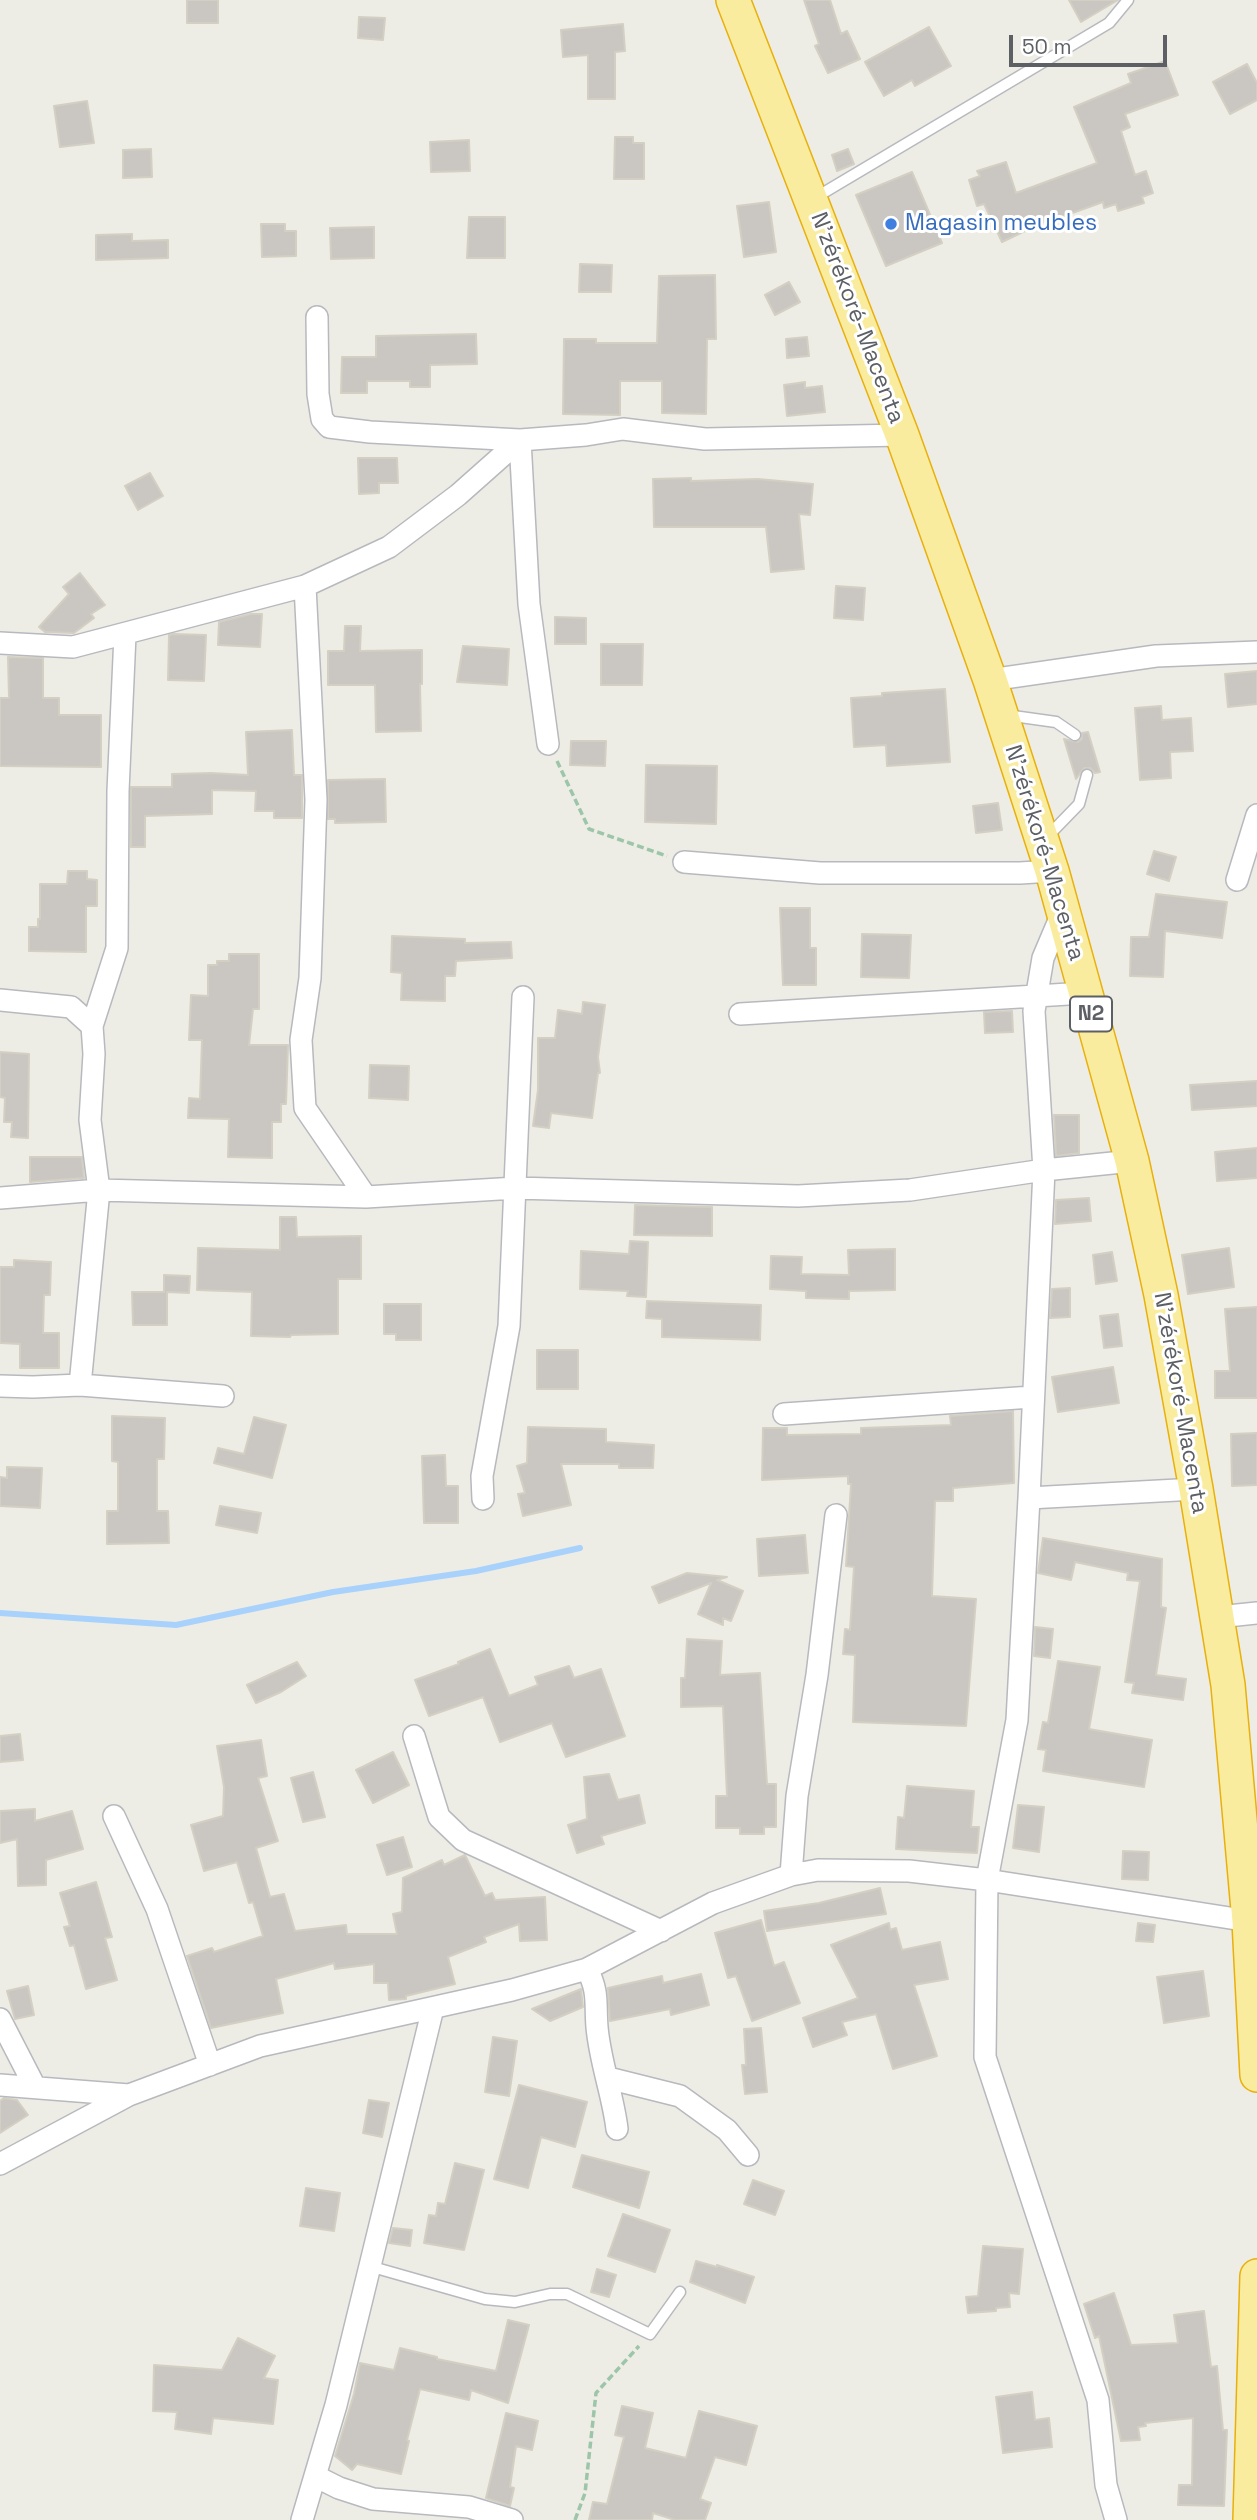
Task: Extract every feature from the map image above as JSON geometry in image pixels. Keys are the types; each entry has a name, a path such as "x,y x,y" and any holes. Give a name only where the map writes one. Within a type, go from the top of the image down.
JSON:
{"highway":[{"name":"N'zérékoré-Macenta","path":"733,0 902,435 990,680 1047,856 1132,1161 1161,1295 1218,1616 1229,1698 1249,1921 1257,2075"},
{"path":"1250,2520 1256,2386 1257,2276"}],"street":[{"path":"317,317 318,394 322,419 329,427 370,432 520,440 623,429 705,439 902,435"},
{"path":"0,643 73,648 305,586 389,547 458,495 520,440"},
{"path":"520,440 529,604 548,744"},
{"path":"305,586 316,800 310,978 301,1040 305,1108 366,1197"},
{"path":"80,1385 99,1189 90,1120 92,1026 117,948 118,791 125,635"},
{"path":"990,680 1156,656 1257,652"},
{"path":"1237,880 1257,816"},
{"path":"684,862 820,873 1020,873 1047,856"},
{"path":"1063,911 1043,958 1034,1011 1044,1170 1032,1397 1030,1498 1017,1720 987,1880 985,2057 1098,2400 1107,2485 1116,2520"},
{"path":"740,1014 1085,993"},
{"path":"483,1499 482,1476 509,1326 523,997"},
{"path":"0,1000 71,1007 92,1026"},
{"path":"0,1198 99,1189 366,1197 516,1188 798,1196 910,1189 1132,1161"},
{"path":"0,1386 80,1385 223,1396"},
{"path":"784,1415 1032,1397"},
{"path":"1030,1498 1196,1489"},
{"path":"791,1875 797,1796 817,1675 836,1515"},
{"path":"1218,1616 1257,1613"},
{"path":"414,1736 439,1818 463,1840 660,1931"},
{"path":"114,1816 157,1909 210,2065"},
{"path":"0,2164 129,2095 260,2046 512,1990 587,1969 713,1903 791,1875 818,1870 909,1871 987,1880 1249,1921"},
{"path":"587,1969 595,1985 597,2026 617,2129"},
{"path":"302,2520 336,2405 433,2008"},
{"path":"0,2019 35,2087"},
{"path":"608,2078 680,2096 727,2130 748,2155"},
{"path":"0,2085 129,2095"},
{"path":"316,2476 339,2488 373,2499 469,2507 512,2520"}],"lane":[{"path":"811,201 1109,23 1128,0"},
{"path":"1001,714 1056,722 1075,735"},
{"path":"1047,856 1079,804 1087,775"},
{"path":"369,2266 485,2299 515,2302 550,2294 567,2294 650,2334 680,2292"}],"path":[{"path":"548,744 589,829 684,862"},
{"path":"575,2520 584,2493 596,2393 650,2334"}],"building":[{"path":"187,0 218,0 218,23 187,23"},
{"path":"804,0 830,0 841,34 847,31 860,59 828,73 815,46 819,44"},
{"path":"1069,0 1118,0 1081,22"},
{"path":"359,17 385,18 383,40 358,38"},
{"path":"623,24 625,51 615,52 615,99 588,99 588,55 563,57 561,30"},
{"path":"929,27 951,66 915,86 912,80 884,96 865,62"},
{"path":"1165,61 1178,95 1125,114 1130,127 1121,131 1135,175 1146,171 1153,193 1142,197 1144,203 1118,211 1116,204 1104,208 1103,202 1053,220 1052,218 1002,242 984,204 977,206 969,180 980,176 977,171 1006,162 1016,193 1097,163 1074,107 1131,83 1128,74"},
{"path":"1247,64 1257,83 1257,100 1230,114 1213,82"},
{"path":"87,101 94,143 60,147 54,106"},
{"path":"615,137 633,137 633,143 644,143 644,179 614,179"},
{"path":"469,140 470,171 431,172 430,142"},
{"path":"151,149 152,177 123,178 123,150"},
{"path":"848,149 854,164 837,171 832,155"},
{"path":"912,172 942,243 886,266 856,195"},
{"path":"769,202 776,252 744,257 737,206"},
{"path":"469,217 505,217 505,258 467,258"},
{"path":"261,224 285,224 285,231 296,231 296,256 262,257"},
{"path":"374,227 374,258 331,259 330,228"},
{"path":"132,234 132,241 168,240 168,258 96,260 96,235"},
{"path":"580,264 612,265 611,292 579,292"},
{"path":"715,275 716,339 707,339 706,414 662,413 662,381 620,381 620,415 563,414 564,339 596,339 596,343 657,343 659,276"},
{"path":"789,282 800,302 775,315 765,295"},
{"path":"476,334 477,364 430,365 430,387 410,387 410,381 367,381 367,393 341,393 342,357 376,357 376,336"},
{"path":"807,337 809,356 787,358 786,339"},
{"path":"805,382 805,388 822,386 825,412 787,416 784,385"},
{"path":"358,458 397,458 398,483 379,483 379,493 359,494"},
{"path":"150,473 163,496 138,510 125,486"},
{"path":"691,478 691,481 758,479 813,484 810,515 799,514 804,569 771,572 766,527 654,527 653,479"},
{"path":"80,573 105,605 91,614 94,618 74,633 45,632 39,627 69,594 63,587"},
{"path":"836,586 865,588 863,620 834,618"},
{"path":"262,614 260,647 218,645 219,622"},
{"path":"555,617 586,618 586,644 555,644"},
{"path":"345,626 361,626 360,651 422,650 421,731 376,732 375,685 328,685 328,651 344,651"},
{"path":"169,635 206,635 204,681 168,680"},
{"path":"601,644 643,644 642,685 601,685"},
{"path":"463,646 509,649 507,685 457,682"},
{"path":"8,657 43,658 43,698 59,698 59,715 101,715 101,767 0,766 0,698 9,698"},
{"path":"1257,671 1257,704 1228,707 1225,674"},
{"path":"945,689 950,762 887,766 886,745 854,747 851,698"},
{"path":"1161,706 1162,720 1191,718 1193,751 1170,752 1171,778 1140,780 1135,708"},
{"path":"292,730 294,775 302,775 302,818 274,818 274,811 255,811 256,791 212,790 212,814 145,816 145,847 131,847 131,787 172,787 172,774 248,775 246,732"},
{"path":"1088,732 1100,772 1095,773 1090,768 1084,768 1076,779 1064,739 1078,742 1082,739 1082,733"},
{"path":"571,741 606,741 605,766 570,765"},
{"path":"646,765 717,766 716,824 645,822"},
{"path":"385,779 386,822 335,823 335,819 328,819 328,780"},
{"path":"998,803 1002,830 976,833 973,806"},
{"path":"1154,851 1176,857 1169,881 1147,874"},
{"path":"68,871 87,871 87,879 97,880 97,906 86,906 86,952 29,951 29,927 38,927 40,919 40,884 67,884"},
{"path":"1156,894 1227,902 1222,938 1165,931 1163,977 1130,976 1131,937 1149,937"},
{"path":"780,908 810,908 810,948 816,948 816,985 783,985"},
{"path":"862,934 911,935 909,978 861,977"},
{"path":"392,936 465,939 465,943 511,942 512,958 456,961 455,976 445,976 445,1001 401,1000 402,973 391,972"},
{"path":"229,954 259,954 259,1009 253,1009 249,1045 288,1045 286,1104 281,1104 281,1122 272,1122 272,1158 228,1157 229,1119 188,1118 189,1098 200,1099 202,1040 189,1040 191,995 208,996 208,965 217,965 217,961 229,961"},
{"path":"583,1002 605,1005 598,1057 600,1073 592,1118 551,1113 549,1128 533,1126 538,1090 538,1038 555,1038 558,1010 582,1014"},
{"path":"1012,1011 1013,1032 985,1033 984,1012"},
{"path":"0,1052 29,1054 28,1138 11,1137 12,1122 4,1122 5,1098 0,1097"},
{"path":"370,1065 409,1066 408,1100 369,1098"},
{"path":"1257,1081 1257,1106 1192,1110 1190,1085"},
{"path":"1054,1115 1079,1115 1079,1153 1056,1156"},
{"path":"1257,1148 1257,1178 1217,1181 1215,1152"},
{"path":"30,1157 82,1157 84,1178 30,1182"},
{"path":"1089,1198 1091,1221 1055,1224 1056,1200"},
{"path":"635,1205 712,1207 712,1236 634,1235"},
{"path":"280,1217 296,1217 297,1237 361,1236 361,1279 338,1279 338,1334 251,1336 252,1292 197,1290 198,1248 280,1250"},
{"path":"630,1241 648,1242 646,1297 627,1296 628,1291 580,1289 581,1251 629,1254"},
{"path":"1229,1248 1234,1287 1188,1294 1182,1255"},
{"path":"895,1249 895,1290 849,1291 849,1299 806,1298 806,1291 770,1289 771,1256 802,1257 801,1274 849,1275 848,1250"},
{"path":"1112,1252 1117,1281 1096,1284 1093,1255"},
{"path":"14,1260 51,1262 50,1295 44,1295 43,1333 59,1333 59,1368 20,1368 20,1344 0,1343 0,1267 14,1267"},
{"path":"164,1275 190,1276 189,1293 167,1292 167,1325 133,1325 132,1292 164,1292"},
{"path":"1070,1288 1070,1317 1050,1318 1052,1289"},
{"path":"647,1301 761,1305 760,1340 662,1337 662,1319 646,1318"},
{"path":"384,1304 421,1304 421,1340 396,1340 396,1334 384,1334"},
{"path":"1257,1307 1257,1398 1215,1398 1215,1371 1230,1371 1225,1309"},
{"path":"1118,1314 1122,1346 1104,1348 1100,1316"},
{"path":"537,1350 578,1350 578,1389 537,1389"},
{"path":"1113,1367 1119,1403 1058,1412 1052,1377"},
{"path":"1013,1411 1014,1483 953,1488 953,1501 935,1501 932,1596 976,1599 966,1726 853,1722 855,1655 843,1654 845,1629 850,1630 854,1567 846,1566 851,1484 848,1484 848,1476 762,1480 763,1428 787,1428 787,1435 861,1434 861,1428 951,1425 950,1416"},
{"path":"112,1416 165,1418 164,1459 157,1459 157,1511 168,1511 169,1543 107,1544 107,1511 118,1511 118,1462 112,1461"},
{"path":"254,1417 286,1425 272,1478 214,1463 218,1448 244,1454"},
{"path":"528,1427 606,1429 606,1442 654,1445 653,1468 619,1468 619,1464 561,1464 571,1505 523,1516 518,1494 525,1493 517,1466 527,1463"},
{"path":"1257,1433 1257,1485 1232,1486 1231,1434"},
{"path":"445,1455 446,1486 458,1486 458,1523 424,1523 422,1456"},
{"path":"7,1467 42,1468 40,1508 0,1506 0,1477 7,1478"},
{"path":"220,1506 261,1513 257,1533 216,1525"},
{"path":"805,1535 808,1573 759,1576 757,1539"},
{"path":"1043,1538 1162,1559 1161,1607 1166,1608 1156,1675 1186,1679 1183,1700 1132,1693 1134,1683 1125,1682 1140,1581 1127,1580 1128,1573 1075,1562 1071,1580 1038,1573"},
{"path":"687,1573 727,1577 717,1580 743,1591 731,1621 723,1618 723,1625 698,1614 711,1583 659,1603 652,1587"},
{"path":"1035,1627 1053,1629 1050,1658 1034,1656"},
{"path":"687,1639 722,1641 720,1675 760,1673 767,1784 776,1784 776,1827 764,1827 764,1834 740,1834 740,1828 716,1828 716,1796 727,1796 723,1706 681,1707 681,1678 685,1678"},
{"path":"490,1649 509,1696 538,1685 535,1677 569,1666 574,1678 601,1669 625,1736 566,1757 552,1723 500,1742 483,1697 429,1716 415,1680"},
{"path":"1058,1661 1100,1667 1089,1729 1152,1740 1144,1787 1043,1771 1046,1750 1038,1749 1043,1722 1048,1723"},
{"path":"297,1662 306,1676 281,1692 256,1703 247,1685"},
{"path":"20,1734 23,1760 0,1762 0,1736"},
{"path":"261,1740 267,1776 258,1778 278,1841 256,1848 270,1897 284,1894 295,1931 346,1925 347,1934 397,1934 393,1914 402,1912 403,1878 442,1860 444,1865 465,1855 485,1896 492,1893 495,1900 545,1897 547,1940 520,1941 519,1924 484,1937 486,1942 448,1957 455,1984 406,1996 406,1999 389,2000 388,1983 374,1983 374,1964 335,1969 334,1963 276,1979 283,2013 211,2028 187,1956 212,1948 214,1952 263,1936 253,1902 249,1903 237,1862 204,1871 191,1825 223,1816 224,1787 217,1746"},
{"path":"393,1752 409,1785 373,1803 356,1770"},
{"path":"313,1772 325,1817 303,1822 291,1778"},
{"path":"609,1774 618,1800 639,1795 645,1823 601,1836 604,1844 577,1853 568,1825 587,1819 584,1777"},
{"path":"907,1786 974,1791 971,1827 979,1827 977,1853 896,1849 898,1817 904,1818"},
{"path":"1018,1805 1044,1807 1039,1852 1013,1848"},
{"path":"35,1809 35,1821 72,1811 83,1849 46,1860 46,1885 18,1886 17,1839 0,1843 0,1811"},
{"path":"403,1837 412,1867 387,1875 377,1845"},
{"path":"1123,1851 1149,1852 1148,1880 1122,1879"},
{"path":"96,1882 112,1937 105,1938 117,1980 86,1989 74,1945 70,1946 64,1927 70,1926 60,1893"},
{"path":"880,1888 886,1914 767,1931 764,1911 819,1903"},
{"path":"761,1920 774,1966 784,1962 800,2003 752,2021 736,1976 728,1978 715,1933"},
{"path":"889,1923 890,1930 896,1928 902,1950 940,1942 948,1979 914,1985 937,2056 893,2069 876,2014 842,2022 847,2035 813,2047 803,2018 858,1998 831,1945"},
{"path":"1138,1923 1155,1925 1153,1942 1136,1941"},
{"path":"1203,1971 1209,2016 1164,2023 1157,1977"},
{"path":"701,1974 709,2005 671,2015 670,2009 610,2021 608,1988 662,1976 663,1983"},
{"path":"28,1986 34,2015 15,2019 7,1991"},
{"path":"581,1989 583,2007 550,2021 532,2009"},
{"path":"761,2028 767,2092 745,2094 742,2065 746,2065 744,2029"},
{"path":"493,2037 517,2041 509,2096 485,2092"},
{"path":"519,2085 587,2102 575,2147 541,2137 528,2188 494,2179"},
{"path":"4,2098 17,2100 28,2115 0,2133 0,2101"},
{"path":"369,2100 389,2103 382,2137 363,2133"},
{"path":"582,2155 649,2172 639,2208 573,2187"},
{"path":"455,2163 484,2170 464,2250 424,2243 429,2215 436,2216 438,2203 445,2204"},
{"path":"753,2180 784,2191 775,2215 744,2204"},
{"path":"306,2188 340,2193 334,2231 300,2226"},
{"path":"623,2214 670,2230 655,2272 608,2256"},
{"path":"393,2228 412,2230 410,2246 389,2243"},
{"path":"983,2246 1023,2249 1019,2294 1009,2293 1010,2307 968,2313 966,2297 978,2296"},
{"path":"696,2261 754,2277 745,2303 690,2282"},
{"path":"597,2269 616,2275 609,2297 591,2292"},
{"path":"1114,2293 1131,2345 1178,2343 1174,2315 1204,2311 1211,2367 1217,2366 1223,2430 1227,2430 1224,2506 1178,2505 1179,2485 1192,2485 1193,2418 1145,2423 1146,2426 1138,2427 1140,2440 1121,2441 1099,2336 1095,2338 1084,2304"},
{"path":"508,2320 529,2325 508,2403 471,2390 469,2400 420,2389 401,2474 357,2464 352,2470 335,2456 354,2394 360,2363 394,2370 400,2348 496,2371"},
{"path":"238,2338 275,2356 264,2378 278,2380 273,2424 213,2418 211,2434 175,2429 177,2412 153,2411 154,2365 222,2370"},
{"path":"1032,2392 1035,2420 1049,2418 1052,2447 1003,2453 996,2397"},
{"path":"622,2406 653,2413 645,2448 686,2458 699,2411 757,2426 746,2465 715,2457 700,2499 711,2503 705,2520 675,2520 653,2513 652,2520 589,2520 593,2502 607,2504 624,2437 615,2435"},
{"path":"506,2413 538,2421 532,2450 516,2446 510,2487 514,2488 510,2506 486,2498"}],"waterway":[{"path":"0,1613 176,1625 333,1592 476,1571 580,1548"}],"place":[{"name":"Magasin meubles","path":"891,224"}]}
